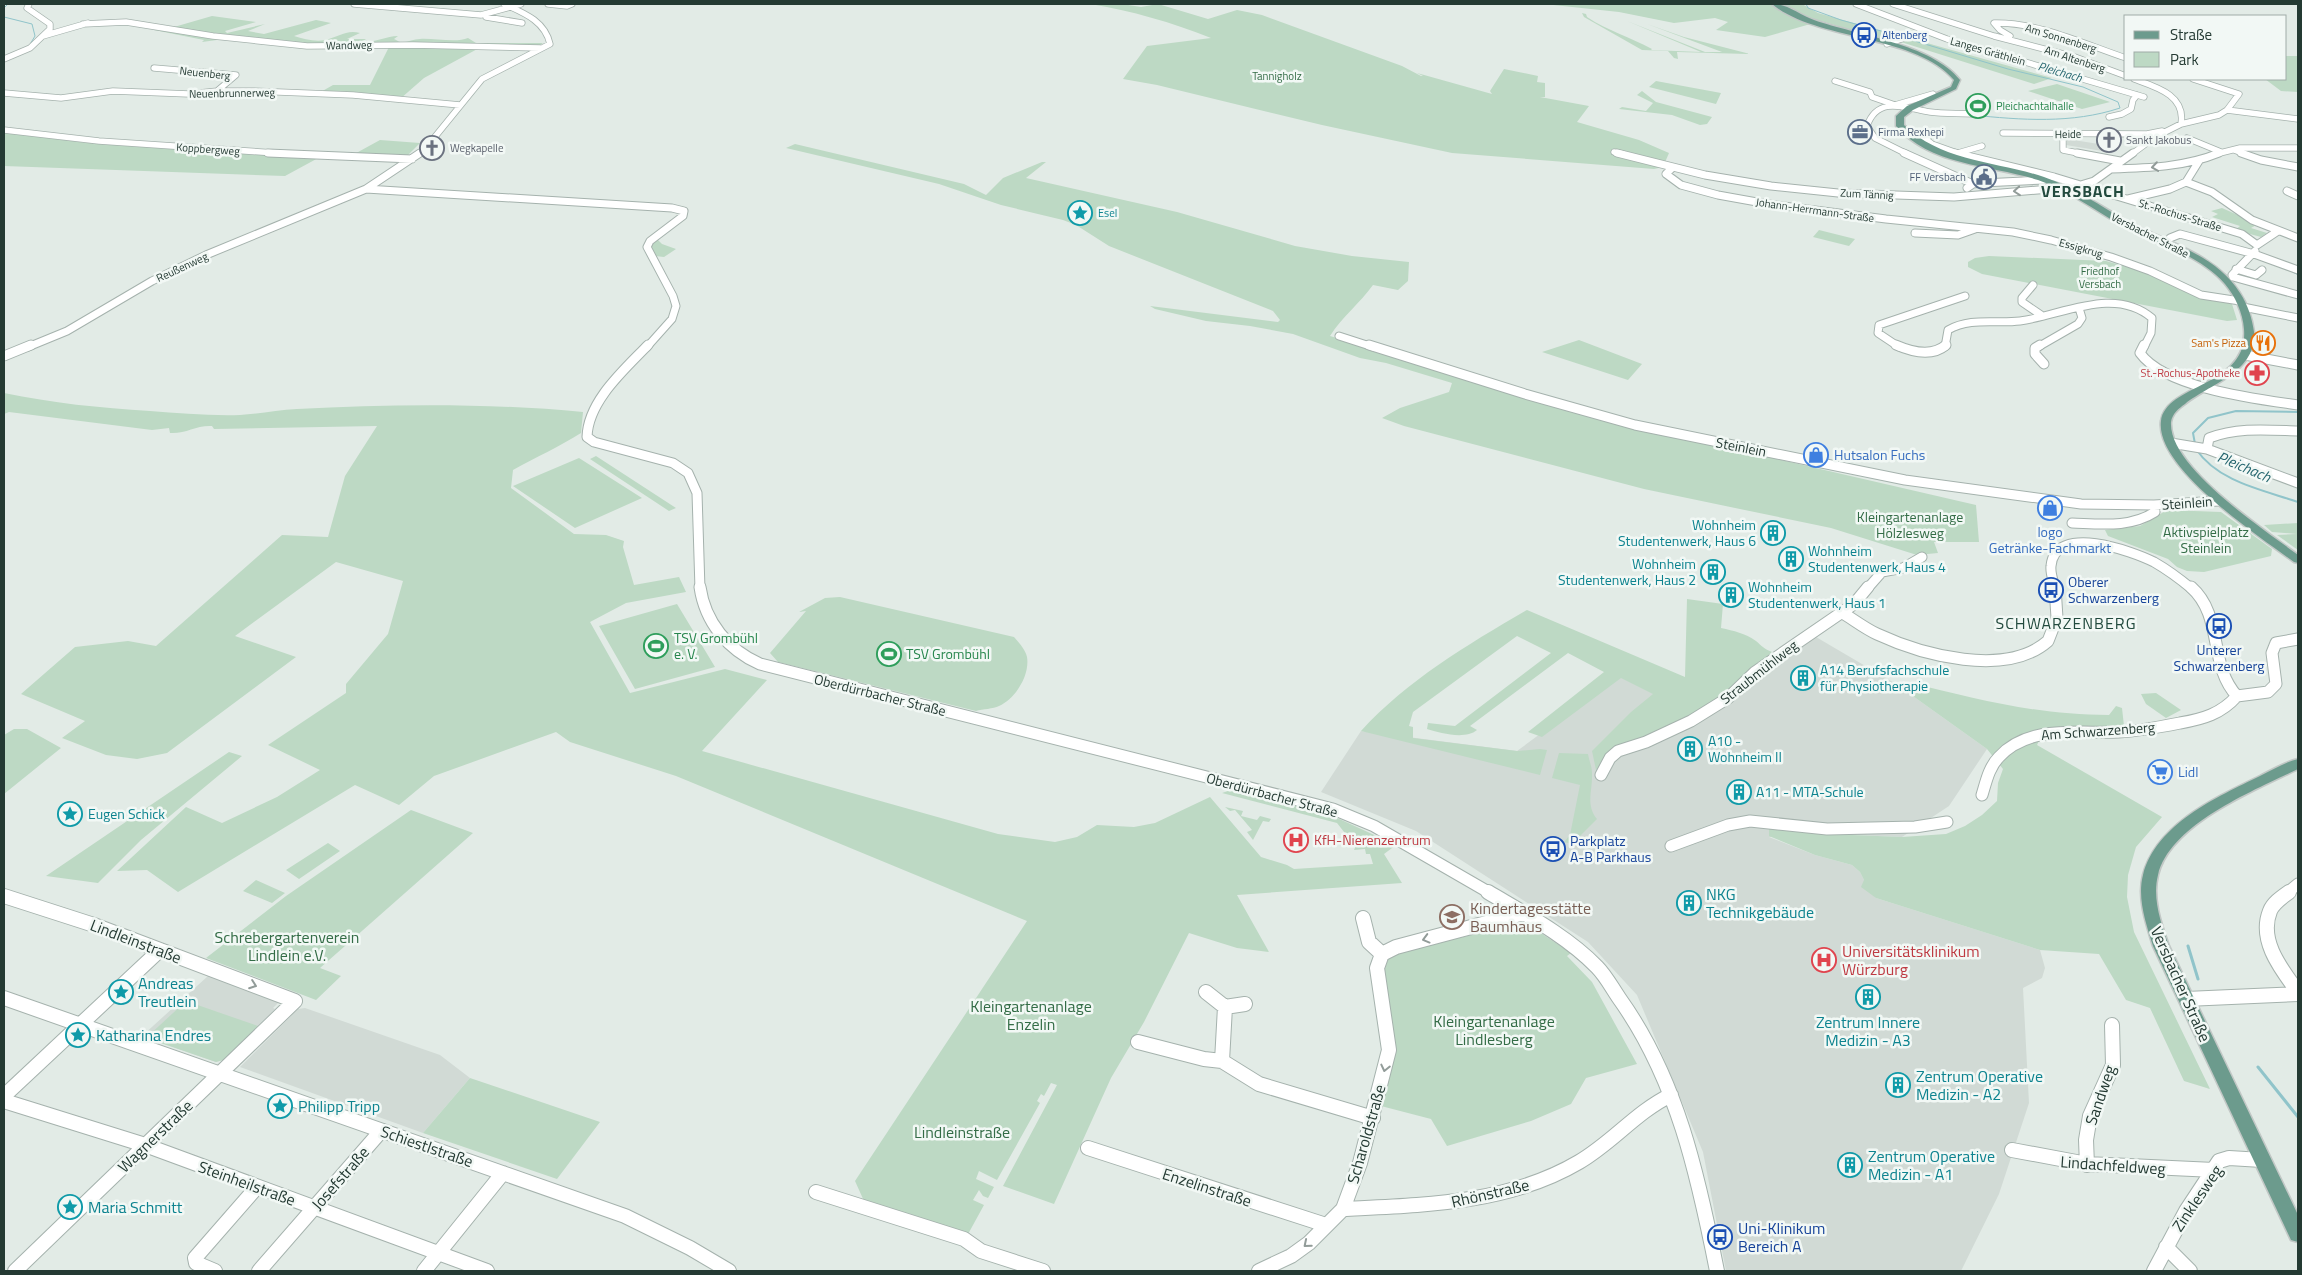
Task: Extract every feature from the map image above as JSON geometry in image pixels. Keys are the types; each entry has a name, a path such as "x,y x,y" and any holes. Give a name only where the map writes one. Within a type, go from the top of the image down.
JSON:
{"main road":[{"path":"1775,4 1800,16 1930,60 1952,73 1957,80 1955,86 1910,108"},
{"name":"Versbacher Straße","path":"1910,108 1900,116 1900,126 1919,142 1955,156 2044,180 2063,188 2127,224 2203,263 2225,280 2241,304 2250,332 2250,340 2245,356"},
{"path":"2245,356 2236,367 2187,397 2170,413 2166,423 2171,444 2190,472 2219,501 2298,560"},
{"name":"Versbacher Straße","path":"2298,763 2203,814 2174,835 2157,859 2150,874 2149,900 2153,922 2161,946 2298,1234"}],"street":[{"path":"4,59 22,54 43,36 50,27 46,20 27,8 29,4"},
{"path":"354,4 399,5 481,15 522,23"},
{"path":"366,189 412,159 431,143 482,79 510,63 544,48 550,42 539,22 504,4"},
{"path":"481,15 521,4"},
{"path":"548,4 568,6 572,4"},
{"name":"Langes Gräthlein","path":"1856,4 1962,44 2101,83 2140,96 2133,100 2130,109 2122,114 2109,117"},
{"name":"Am Altenberg","path":"1893,4 1996,36 2075,57 2124,75"},
{"name":"Wandweg","path":"43,36 83,24 121,18 139,19 162,25"},
{"name":"Wandweg","path":"83,24 126,22 153,29 307,46 413,45 544,48"},
{"name":"Am Altenberg","path":"1996,22 1994,23 1995,25 2000,30 2024,43"},
{"name":"Am Sonnenberg","path":"1996,22 2026,27 2124,57"},
{"path":"1887,44 1925,31"},
{"name":"Neuenberg","path":"154,68 236,75 217,91"},
{"path":"2137,80 2163,90 2174,97 2182,111 2181,124"},
{"path":"2081,186 2094,181 2120,161 2172,128 2181,124 2210,118 2227,110 2239,94 2197,80"},
{"path":"1835,81 1870,92 1872,97 1895,105 1932,112 1973,114"},
{"name":"Neuenbrunnerweg","path":"4,93 67,98 113,91 205,94 217,91 353,95 460,105"},
{"name":"Versbacher Straße","path":"1936,95 1877,110 1869,118 1867,126 1875,138 1922,162 1973,184 2044,180"},
{"path":"2227,110 2298,119"},
{"name":"Heide","path":"2003,134 2147,134 2172,128"},
{"name":"Koppbergweg","path":"4,130 48,133 82,140 216,150 412,159"},
{"path":"2058,134 2063,139 2063,150 2120,161"},
{"name":"St.-Rochus-Straße","path":"1929,136 1923,137 1937,146 1958,153 2127,199 2242,234 2257,245"},
{"path":"2186,138 2220,152"},
{"path":"1958,153 1982,146"},
{"path":"2111,169 2149,168 2199,161 2233,149 2298,148"},
{"path":"2233,149 2261,160 2298,167"},
{"name":"Zum Tännig","path":"1614,152 1670,169 1827,192 1930,197 2081,186"},
{"path":"2127,199 2170,189 2186,182 2199,161"},
{"name":"Johann-Herrmann-Straße","path":"1670,169 1667,178 1676,184 1736,199 1828,213 1975,228"},
{"path":"2186,182 2212,192 2245,216 2298,238"},
{"path":"1956,196 1973,184"},
{"name":"Reußenweg","path":"4,356 67,331 152,281 206,255 366,189"},
{"name":"Oberdürrbacher Straße","path":"366,189 672,208 684,211 683,216 650,241 647,247 673,296 676,306 672,318 608,389 590,416 586,433 587,437 594,442 681,467 696,487 700,574 704,608 718,630 734,649 750,659 793,673 1333,809 1374,826 1400,840 1524,914 1569,943 1598,968 1636,1021 1671,1094 1685,1130 1694,1162 1717,1271"},
{"path":"2298,189 2287,191 2298,196"},
{"path":"1915,233 1958,235 1968,233 1975,228"},
{"name":"Essigkrug","path":"1975,228 2013,232 2066,244 2144,268 2201,295 2241,304"},
{"path":"2234,272 2254,254 2257,245 2278,231"},
{"path":"2170,238 2180,234 2254,254 2298,270"},
{"path":"2242,234 2264,240"},
{"path":"2234,272 2256,275 2262,270"},
{"path":"2234,272 2239,280 2298,295"},
{"path":"2033,285 2022,298 2022,302 2041,315"},
{"path":"1965,296 1879,325 1878,334 1888,343 1906,350 1936,351 1946,346 1946,332 1954,327 1978,322 2020,321 2041,315 2116,303 2136,307 2152,316 2151,333 2140,350 2142,359 2160,371 2204,387 2255,399 2298,405"},
{"path":"2241,304 2298,318"},
{"path":"2044,364 2035,354 2035,348 2078,324 2082,318 2079,308"},
{"name":"Steinlein","path":"1339,336 1598,415 1685,436 1905,480 2066,503 2154,505 2219,501"},
{"path":"2245,356 2298,365"},
{"path":"2207,449 2209,438 2218,434 2247,430 2298,431"},
{"path":"2171,444 2207,449 2298,483"},
{"name":"Steinlein","path":"2072,523 2142,521 2155,512 2154,505"},
{"path":"1922,557 1903,568 1882,572 1854,604 1841,612 1861,626 1903,644 1958,658 2011,660 2030,653 2048,642 2058,621 2059,606 2050,568 2051,561 2059,549 2066,544 2078,543 2111,546 2152,560 2198,594 2208,611 2226,685 2237,696 2268,692 2276,684 2272,653 2276,643 2298,639"},
{"name":"Straubmühlweg","path":"1602,775 1610,758 1618,751 1646,742 1691,721 1728,698 1755,672 1841,612"},
{"name":"Am Schwarzenberg","path":"1982,795 1991,770 2001,755 2033,736 2069,732 2146,730 2198,720 2226,710 2237,696"},
{"path":"1671,846 1728,825 1750,821 1827,828 1915,826 1947,822"},
{"path":"2298,884 2271,911 2268,933 2270,949 2277,963 2298,993"},
{"name":"Lindleinstraße","path":"4,897 60,913 295,1002"},
{"path":"1363,918 1369,942 1382,954 1405,944 1524,914"},
{"path":"4,1096 160,950"},
{"name":"Scharoldstraße","path":"1259,1271 1291,1256 1309,1243 1342,1209 1360,1163 1389,1050 1377,968 1382,954"},
{"path":"1206,992 1225,1007 1245,1004"},
{"path":"2186,999 2298,993"},
{"name":"Schiestlstraße","path":"4,998 625,1216 690,1248 729,1271"},
{"name":"Wagnerstraße","path":"15,1271 295,1002"},
{"path":"1222,1061 1225,1007"},
{"name":"Sandweg","path":"2086,1165 2086,1140 2090,1116 2113,1065 2112,1024"},
{"path":"1138,1042 1204,1059 1222,1061 1259,1084 1373,1118"},
{"name":"Rhönstraße","path":"1342,1209 1441,1204 1497,1194 1536,1182 1580,1161 1654,1102 1671,1094"},
{"name":"Steinheilstraße","path":"4,1102 145,1145 487,1271"},
{"name":"Josefstraße","path":"259,1271 381,1131"},
{"name":"Enzelinstraße","path":"1088,1148 1326,1225"},
{"name":"Lindachfeldweg","path":"2012,1150 2045,1159 2086,1165 2138,1169 2214,1170"},
{"name":"Zinklesweg","path":"2154,1271 2186,1211 2219,1161 2229,1158 2262,1160"},
{"path":"424,1271 503,1172"},
{"path":"215,1271 196,1263 197,1248 257,1187"},
{"path":"816,1192 964,1240 981,1251 1042,1271"},
{"path":"2166,1247 2190,1271"}],"shaded area":[{"name":"Sankt Jakobus","path":"2067,139 2105,145 2108,152 2066,145"},
{"name":"Universitätsklinikum Würzburg","path":"1816,637 1896,684 1987,749 1949,806 1902,837 1828,834 1769,837 1815,855 1852,865 1860,872 1876,898 2040,950 2045,968 2042,978 2023,988 2029,1103 1999,1194 1961,1271 1726,1271 1703,1152 1637,995 1588,942 1416,831 1321,792 1361,731 1517,751 1622,674 1718,710"},
{"path":"208,976 280,1001 273,1008 275,1009 223,1060 216,1062 142,1036"},
{"path":"305,1008 440,1055 470,1078 423,1133 240,1067 298,1009"}],"green space":[{"name":"Tannigholz","path":"1090,4 1122,4 1141,7 1158,4 1208,19 1237,10 1262,15 1402,66 1421,76 1423,76 1417,73 1492,94 1490,91 1504,69 1538,76 1537,82 1545,83 1545,97 1540,97 1589,106 1577,122 1639,140 1669,153 1663,167 1654,169 1452,153 1322,125 1157,85 1123,79 1147,46 1211,38 1151,18"},
{"path":"1544,4 1802,4 1818,13 1903,37 1892,41 1821,21 1765,37 1716,30 1728,22 1715,18 1674,23 1619,12"},
{"path":"1582,13 1603,26 1651,50 1701,52 1627,21 1705,52 1722,52 1647,24 1684,37 1750,54 1677,52 1678,59 1674,58 1668,51 1642,50 1584,17"},
{"path":"212,16 256,22 225,31 227,33 265,24 248,31 264,34 316,20 331,23 294,36 321,41 355,32 360,33 347,39 366,39 363,41 369,42 398,36 394,39 399,42 420,39 458,40 468,38 476,43 543,43 536,48 481,47 424,78 400,99 319,93 333,85 370,85 389,47 304,48 224,39 202,42 204,40 154,30 156,27 110,20 132,20 174,27"},
{"path":"1909,38 2052,78 2034,84 1901,42"},
{"path":"2287,56 2298,56 2298,92 2281,91 2266,80 2287,80"},
{"path":"1656,81 1721,93 1716,104 1649,87"},
{"path":"2057,84 2110,102 2082,109 2028,91"},
{"path":"1642,91 1656,102 1712,117 1707,124 1700,125 1672,115 1619,109 1622,107 1646,111 1653,103 1637,95"},
{"path":"4,132 40,133 79,142 320,157 285,176 4,166"},
{"path":"380,140 420,143 405,158 349,157"},
{"name":"Kleingartenanlage Hölzlesweg","path":"795,144 964,184 986,195 1003,178 1046,162 1026,178 1177,212 1295,246 1352,256 1409,262 1408,281 1398,290 1373,285 1330,336 1656,431 1976,505 1979,542 1934,542 1938,553 1917,555 1831,528 1644,489 1404,426 1382,418 1400,408 1449,392 1452,383 1386,363 1360,358 1293,334 1250,326 1206,321 1155,309 1150,306 1278,322 1280,320 1273,311 1109,246 1076,225 1063,220 1001,205 939,184 786,148"},
{"path":"2222,208 2258,224 2251,228 2267,233 2261,237 2235,230 2240,226 2212,217 2218,214 2211,211"},
{"path":"688,215 658,240 662,244 676,249 664,257 655,256 651,244"},
{"path":"1819,230 1855,239 1849,246 1813,237"},
{"name":"Friedhof Versbach","path":"1989,256 2106,261 2145,272 2182,290 2228,302 2232,304 2237,320 2227,321 1982,274 1968,267 1968,262 1975,258"},
{"path":"1579,340 1642,364 1628,380 1542,352"},
{"name":"Kleingartenanlage Enzelin","path":"4,393 94,407 217,415 297,409 404,405 512,407 583,412 581,433 513,470 511,488 574,534 606,535 624,541 623,547 634,585 679,577 686,592 626,603 590,622 630,693 725,669 767,680 702,751 998,834 1055,842 1077,837 1097,825 1134,827 1155,823 1210,797 1261,857 1294,869 1373,864 1370,854 1366,854 1365,849 1354,850 1359,839 1354,834 1348,837 1337,823 1222,793 1237,790 1237,792 1247,795 1248,793 1322,811 1396,845 1384,854 1402,883 1237,895 1269,952 1237,948 1189,933 1144,1022 1111,1078 1054,1204 1003,1186 1057,1085 1051,1083 1044,1096 1041,1094 1037,1101 1040,1103 997,1180 979,1171 976,1179 994,1187 988,1198 983,1196 979,1190 973,1200 984,1205 967,1236 864,1201 855,1181 1027,921 676,776 570,742 556,732 434,776 399,805 355,785 178,892 147,870 117,871 186,807 222,823 277,797 320,770 268,745 346,693 346,684 388,634 403,581 336,562 235,636 296,657 167,753 137,759 106,755 62,738 85,721 21,694 75,647 128,641 156,646 282,535 328,537 345,476 377,426 214,429 212,426 206,426 170,433 169,428 152,430 9,412 4,414"},
{"path":"596,456 676,508 669,511 590,459"},
{"path":"579,458 642,498 575,528 513,486"},
{"name":"Aktivspielplatz Steinlein","path":"2167,510 2221,512 2272,549 2271,556 2204,572 2187,571 2177,567 2168,559 2108,536 2105,530 2140,526"},
{"path":"2298,523 2298,550 2277,535 2297,534 2272,532 2264,525"},
{"name":"TSV Grombühl","path":"840,597 1014,637 1027,657 1024,678 1011,698 997,707 976,711 778,662 770,653 806,611 799,612 825,598"},
{"path":"1687,599 1723,604 1721,628 1748,636 1772,652 1726,695 1656,735 1611,750 1596,770 1592,751 1631,712 1653,694 1621,678 1542,737 1528,732 1604,672 1568,653 1470,726 1477,730 1472,733 1452,735 1427,729 1428,723 1455,726 1551,653 1517,636 1413,712 1409,726 1413,727 1413,738 1517,751 1547,750 1540,775 1361,731 1398,696 1439,664 1527,610 1685,677"},
{"name":"TSV Grombühl e. V.","path":"677,604 715,667 635,689 599,626"},
{"path":"1907,682 2031,709 2109,715 2116,706 2122,708 2124,726 2044,730 2037,745 2162,817 2136,847 2128,875 2127,897 2134,932 2210,1089 2184,1081 2150,1008 2126,1000 2099,954 2040,950 1876,898 1861,887 1864,880 1860,872 1852,865 1815,855 1769,836 1769,828 1828,834 1902,837 1946,834 1965,826 1982,815 1997,801 1998,783 2003,769 1987,749 1896,684"},
{"path":"2156,693 2181,710 2166,718 2146,704 2141,694"},
{"path":"14,729 27,729 61,748 4,794 4,735"},
{"path":"229,752 242,756 141,840 98,883 46,876"},
{"path":"1559,753 1588,754 1592,771 1590,802 1597,819 1572,844 1564,842 1570,835 1580,785 1552,778"},
{"path":"1225,807 1243,811 1241,816 1257,820 1260,816 1271,819 1269,822 1263,821 1253,840 1247,832 1252,830 1235,810 1230,811"},
{"name":"Schrebergartenverein Lindlein e.V.","path":"411,810 473,833 320,968 341,976 316,1000 206,958 286,896"},
{"path":"328,843 340,851 299,879 286,870"},
{"path":"256,880 285,893 272,903 243,891"},
{"name":"Kleingartenanlage Lindlesberg","path":"1524,922 1571,953 1567,956 1592,982 1637,1064 1586,1078 1571,1104 1531,1121 1447,1146 1431,1119 1381,1106 1394,1050 1383,975 1388,959 1398,953"},
{"path":"186,1001 258,1026 223,1060 216,1062 146,1038"},
{"path":"470,1078 600,1122 557,1179 423,1133"}],"waterway":[{"path":"4,8 8,4"},
{"name":"Pleichach","path":"1806,4 1808,8 1841,20 1903,37"},
{"path":"4,17 32,24 35,36 29,46"},
{"name":"Pleichach","path":"1908,39 2008,69 2083,87 2118,102 2120,108 2084,117 2065,119 2028,119 1972,115"},
{"name":"Pleichach","path":"2292,271 2298,274"},
{"name":"Pleichach","path":"2195,444 2193,433 2208,418 2236,411 2298,412"},
{"name":"Pleichach","path":"2196,449 2216,470 2229,477 2256,489 2298,502"},
{"name":"Pleichach","path":"2188,946 2198,979"},
{"name":"Pleichach","path":"2258,1067 2298,1117"}],"place":[{"name":"Altenberg","path":"1864,35"},
{"name":"Pleichachtalhalle","path":"1978,106"},
{"name":"Firma Rexhepi","path":"1860,132"},
{"name":"Sankt Jakobus","path":"2109,140"},
{"name":"Wegkapelle","path":"432,148"},
{"name":"FF Versbach","path":"1984,177"},
{"name":"Esel","path":"1080,213"},
{"name":"Sam's Pizza","path":"2263,343"},
{"name":"St.-Rochus-Apotheke","path":"2257,373"},
{"name":"Hutsalon Fuchs","path":"1816,455"},
{"name":"logo Getränke-Fachmarkt","path":"2050,508"},
{"name":"Wohnheim Studentenwerk, Haus 6","path":"1773,533"},
{"name":"Wohnheim Studentenwerk, Haus 4","path":"1791,559"},
{"name":"Wohnheim Studentenwerk, Haus 2","path":"1713,572"},
{"name":"Oberer Schwarzenberg","path":"2051,590"},
{"name":"Wohnheim Studentenwerk, Haus 1","path":"1731,595"},
{"name":"Unterer Schwarzenberg","path":"2219,626"},
{"name":"TSV Grombühl e. V.","path":"656,646"},
{"name":"TSV Grombühl","path":"889,654"},
{"name":"A14 Berufsfachschule für Physiotherapie","path":"1803,678"},
{"name":"A10 - Wohnheim II","path":"1690,749"},
{"name":"Lidl","path":"2160,772"},
{"name":"A11 - MTA-Schule","path":"1739,792"},
{"name":"Eugen Schick","path":"70,814"},
{"name":"KfH-Nierenzentrum","path":"1296,840"},
{"name":"Parkplatz A-B Parkhaus","path":"1553,849"},
{"name":"NKG Technikgebäude","path":"1689,903"},
{"name":"Kindertagesstätte Baumhaus","path":"1452,917"},
{"name":"Universitätsklinikum Würzburg","path":"1824,960"},
{"name":"Andreas Treutlein","path":"121,992"},
{"name":"Zentrum Innere Medizin - A3","path":"1868,997"},
{"name":"Katharina Endres","path":"78,1035"},
{"name":"Zentrum Operative Medizin - A2","path":"1898,1085"},
{"name":"Philipp Tripp","path":"280,1106"},
{"name":"Zentrum Operative Medizin - A1","path":"1850,1165"},
{"name":"Maria Schmitt","path":"70,1207"},
{"name":"Uni-Klinikum Bereich A","path":"1720,1237"}],"district":[{"name":"VERSBACH","path":"2083,191"},
{"name":"SCHWARZENBERG","path":"2066,623"}]}
